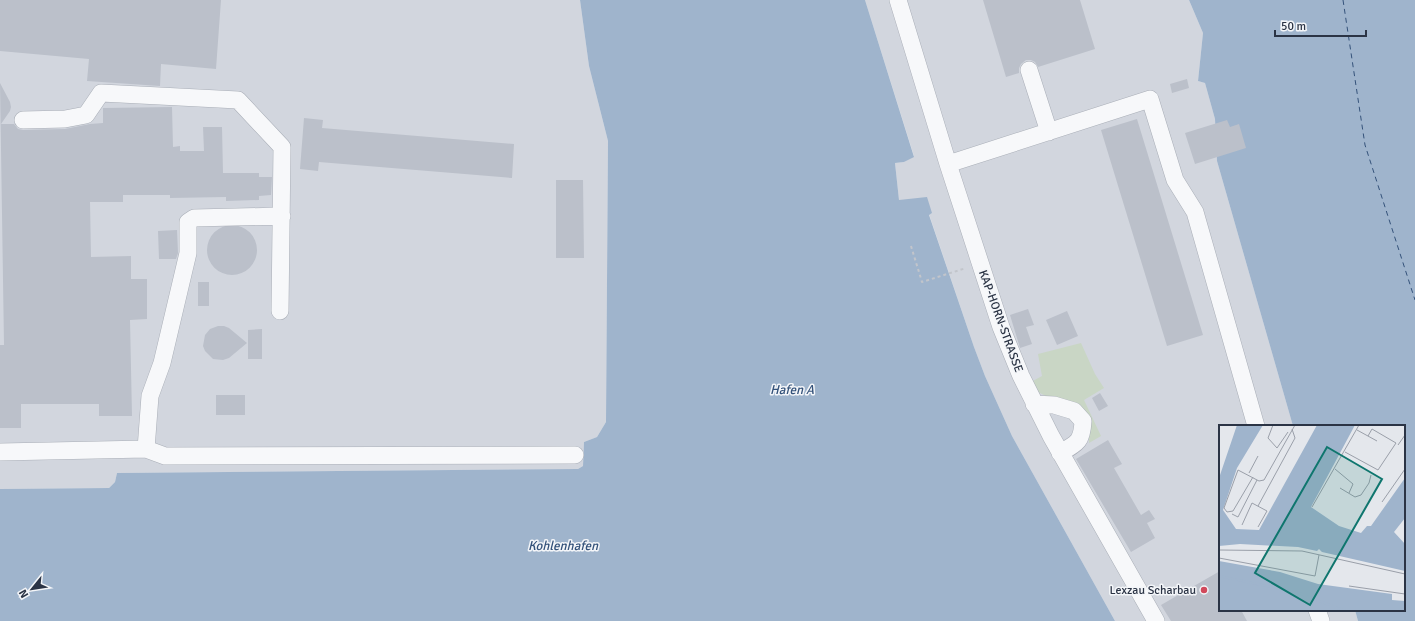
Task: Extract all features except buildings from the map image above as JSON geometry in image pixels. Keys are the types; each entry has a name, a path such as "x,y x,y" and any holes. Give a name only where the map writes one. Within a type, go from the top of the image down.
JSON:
{"street":[{"name":"KAP-HORN-STRASSE","path":"898,0 948,164 1000,326 1034,404 1060,453 1156,621"},
{"path":"1028,70 1049,132"},
{"path":"23,120 65,119 86,115 101,93 238,100 282,146 280,311"},
{"path":"948,164 1150,99 1176,180 1195,212 1256,425"},
{"path":"146,449 150,396 162,363 188,253 188,222 194,218 282,216"},
{"path":"1034,404 1054,405 1074,411 1083,421 1082,434 1075,444 1060,453"},
{"path":"0,452 146,449 165,456 575,455"},
{"path":"1317,611 1321,621"}],"path":[{"path":"911,246 922,282 966,268"}],"shaded area":[{"path":"0,0 580,0 589,66 608,141 606,422 597,437 584,442 583,466 578,469 117,473 115,482 109,488 0,489"},
{"path":"865,0 1189,0 1203,33 1198,81 1205,83 1215,119 1217,161 1293,425 1219,425 1219,611 1355,611 1358,621 1115,621 1012,436 985,376 929,214 932,213 899,200 895,163 904,162 914,156"}],"green space":[{"path":"1081,343 1095,374 1104,388 1084,400 1101,436 1089,443 1089,418 1036,391 1031,382 1042,376 1038,354"}],"water":[{"name":"Hafen A","path":"580,0 865,0 914,157 904,162 895,163 899,200 927,197 932,213 929,215 985,376 1012,436 1115,621 0,621 0,489 109,488 115,482 117,473 578,469 583,466 584,442 597,437 606,422 608,141 589,66"},
{"path":"1189,0 1415,0 1415,621 1358,621 1355,611 1405,611 1405,425 1293,425 1217,161 1215,119 1205,83 1198,81 1203,33"}],"ferry route":[{"path":"1343,0 1365,145 1415,300"}],"place":[{"name":"Lexzau Scharbau","path":"1204,590"}],"water label":[{"name":"Kohlenhafen","path":"563,545"}]}
